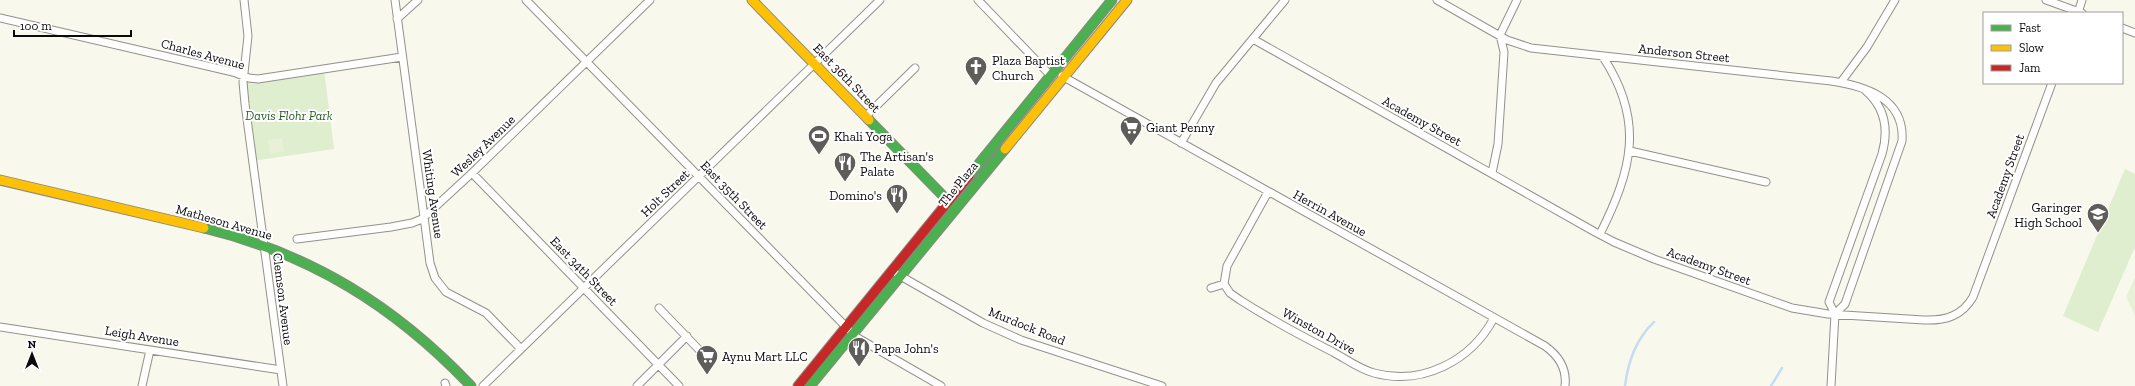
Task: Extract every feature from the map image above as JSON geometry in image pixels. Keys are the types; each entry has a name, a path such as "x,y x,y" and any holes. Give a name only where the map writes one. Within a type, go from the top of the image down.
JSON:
{"main road":[{"name":"East 36th Street","path":"752,0 956,208"},
{"name":"The Plaza","path":"810,386 891,271 1112,0"},
{"name":"The Plaza","path":"798,386 900,276 1062,76 1127,0"},
{"name":"Matheson Avenue","path":"0,180 237,236 264,245 320,269 376,302 421,336 471,386"}],"street":[{"name":"Clemson Avenue","path":"244,0 248,36 244,77 245,104 283,386"},
{"name":"Whiting Avenue","path":"395,0 430,263 435,278 440,286 454,297 486,313 521,349"},
{"path":"397,19 418,0"},
{"name":"East 35th Street","path":"526,0 849,330 869,346 940,386"},
{"name":"Wesley Avenue","path":"297,239 398,226 412,223 424,218 650,0"},
{"name":"Holt Street","path":"483,386 880,0"},
{"path":"978,0 1051,76"},
{"path":"1181,143 1210,92 1285,0"},
{"name":"Anderson Street","path":"1437,0 1515,43 1531,48 1858,85"},
{"path":"1492,173 1498,144 1504,52 1500,35 1517,0"},
{"path":"1841,82 1855,65 1896,0"},
{"path":"2046,0 2076,12"},
{"path":"2079,12 2082,0"},
{"name":"Charles Avenue","path":"0,18 233,72 244,77 258,79 402,57"},
{"path":"2123,28 2135,33"},
{"name":"Academy Street","path":"1253,39 1600,234 1649,257 1777,304 1810,312 1939,321 1951,318 1966,306 1977,288 2052,84"},
{"path":"1600,234 1623,184 1630,151 1625,103 1603,56"},
{"path":"866,116 915,68"},
{"name":"Herrin Avenue","path":"1062,76 1552,351 1563,366 1565,386"},
{"path":"1835,314 1844,304 1902,141 1900,123 1893,109 1872,91 1858,85"},
{"path":"1830,386 1835,314 1829,302 1886,139 1885,123 1878,105 1872,96 1858,85"},
{"path":"1630,151 1766,182"},
{"name":"East 34th Street","path":"472,173 679,386"},
{"path":"1211,288 1224,284 1227,266 1268,192"},
{"name":"Murdock Road","path":"891,271 983,322 1016,338 1162,386"},
{"name":"Winston Drive","path":"1224,284 1230,293 1241,301 1312,341 1364,369 1391,376 1424,374 1450,364 1476,344 1494,318"},
{"path":"660,308 706,357"},
{"name":"Leigh Avenue","path":"0,327 281,370"},
{"path":"637,386 687,336"},
{"path":"142,386 150,350"}],"green space":[{"name":"Davis Flohr Park","path":"324,69 334,149 253,161 243,77"},
{"path":"282,138 284,152 270,154 268,140"},
{"path":"2125,169 2135,174 2135,247 2098,332 2063,316"},
{"path":"2135,277 2135,316 2126,297"}],"waterway":[{"path":"1625,386 1628,368 1634,351 1642,336 1654,322"},
{"path":"1771,386 1782,368"}],"traffic: fast":[{"path":"969,176 1112,0"},
{"path":"869,120 952,205"},
{"path":"810,386 1005,149"},
{"path":"204,228 243,239 280,252 315,268 349,287 412,331 442,357 471,386"}],"traffic: slow":[{"path":"752,0 869,120"},
{"path":"1005,149 1127,0"},
{"path":"0,180 204,228"}],"traffic: jam":[{"path":"798,386 969,176"}],"place":[{"name":"Plaza Baptist Church","path":"976,86"},
{"name":"Giant Penny","path":"1131,146"},
{"name":"Khali Yoga","path":"819,156"},
{"name":"The Artisan's Palate","path":"845,182"},
{"name":"Domino's","path":"897,214"},
{"name":"Garinger High School","path":"2098,234"},
{"name":"Papa John's","path":"859,368"},
{"name":"Aynu Mart LLC","path":"707,376"}]}
